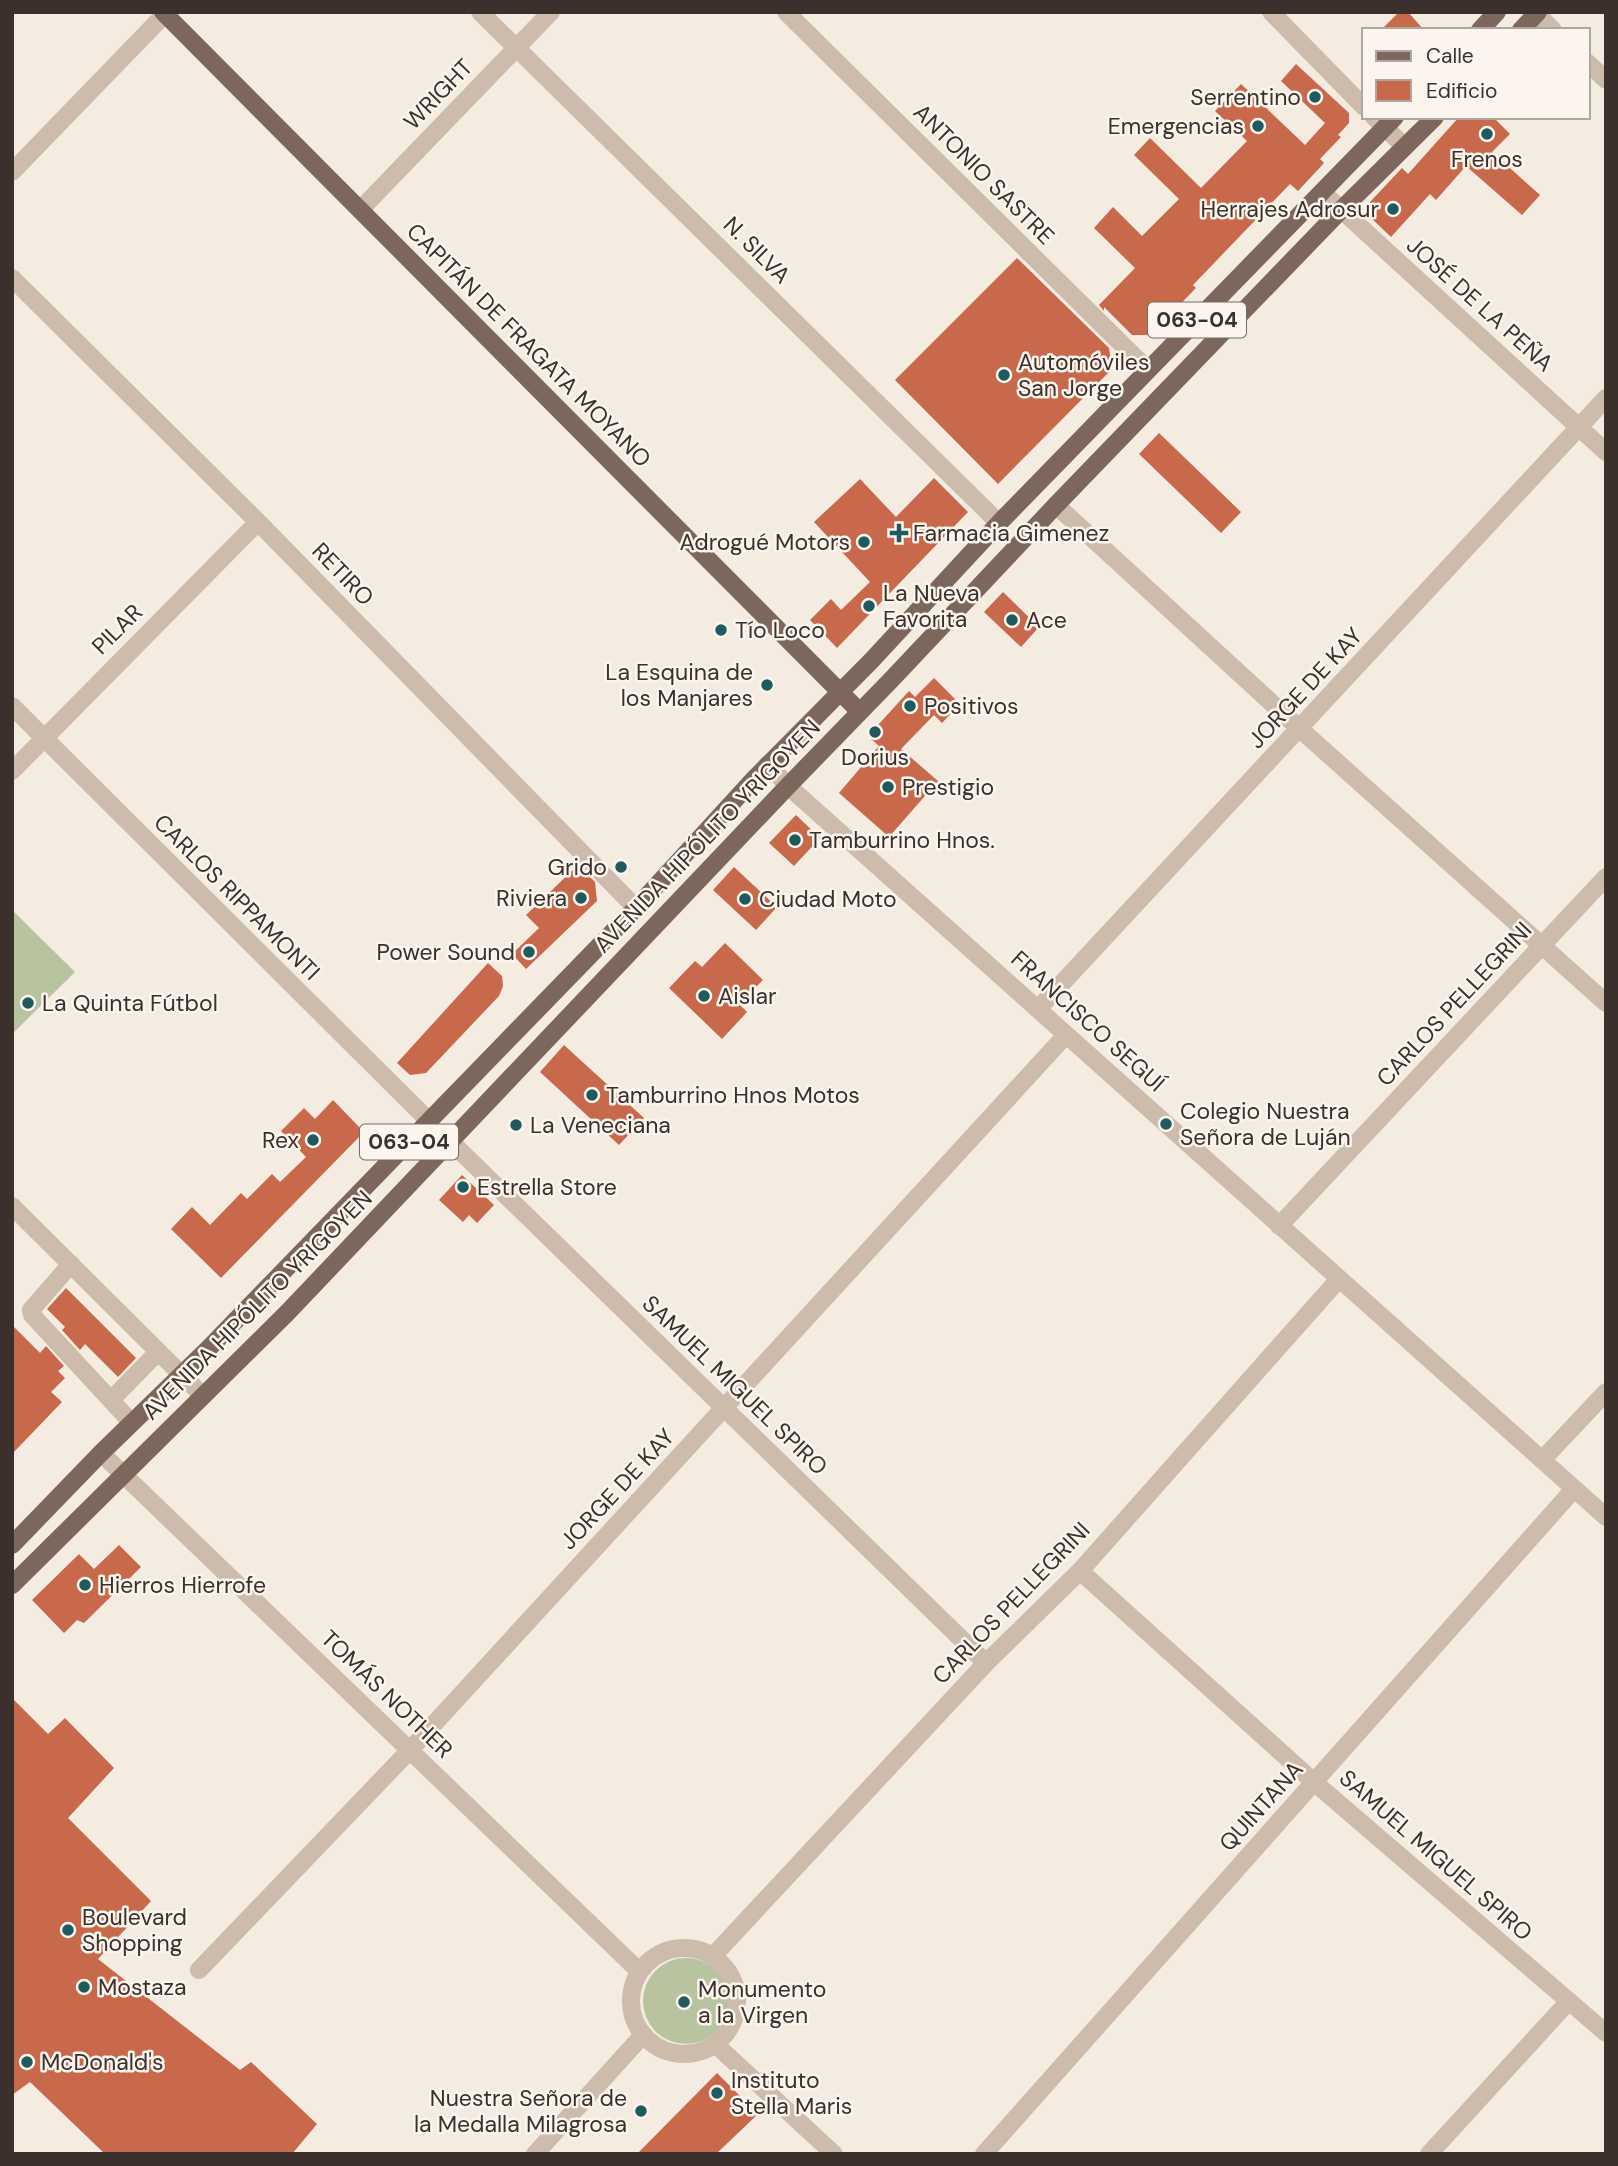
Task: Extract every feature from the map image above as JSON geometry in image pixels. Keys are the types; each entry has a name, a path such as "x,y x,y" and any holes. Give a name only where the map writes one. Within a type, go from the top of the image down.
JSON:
{"main road":[{"path":"1482,28 1497,12"},
{"name":"CAPITÁN DE FRAGATA MOYANO","path":"164,13 860,712"},
{"path":"1523,28 1538,13"},
{"name":"AVENIDA HIPÓLITO YRIGOYEN","path":"12,1585 287,1313 1056,505 1341,209 1433,119"},
{"name":"AVENIDA HIPÓLITO YRIGOYEN","path":"12,1545 636,908 768,764 871,661 999,523 1322,192 1385,121"}],"street":[{"name":"N. SILVA","path":"480,12 999,523"},
{"name":"WRIGHT","path":"360,210 551,12"},
{"name":"ANTONIO SASTRE","path":"786,12 1148,370"},
{"path":"1271,12 1362,105"},
{"path":"12,172 164,13"},
{"path":"1538,13 1551,28"},
{"path":"1590,65 1606,80"},
{"path":"1385,121 1405,147"},
{"name":"JOSÉ DE LA PEÑA","path":"1322,192 1606,452"},
{"name":"RETIRO","path":"12,278 258,522 636,908"},
{"name":"JORGE DE KAY","path":"1038,1010 1606,398"},
{"path":"1056,505 1300,729 1606,1003"},
{"name":"PILAR","path":"12,771 258,522"},
{"name":"CARLOS RIPPAMONTI","path":"12,706 429,1121"},
{"path":"768,764 788,786"},
{"name":"FRANCISCO SEGUÍ","path":"788,786 1606,1517"},
{"name":"CARLOS PELLEGRINI","path":"1279,1226 1606,877"},
{"name":"JORGE DE KAY","path":"199,1970 410,1750 1066,1035"},
{"name":"SAMUEL MIGUEL SPIRO","path":"450,1142 986,1663"},
{"path":"12,1206 202,1395"},
{"path":"71,1264 31,1310 32,1315 132,1423"},
{"name":"CARLOS PELLEGRINI","path":"713,1956 986,1663 1080,1571 1339,1279"},
{"path":"111,1400 158,1352"},
{"path":"1542,1460 1606,1392"},
{"name":"TOMÁS NOTHER","path":"101,1453 639,1971"},
{"name":"QUINTANA","path":"984,2154 1574,1489"},
{"name":"SAMUEL MIGUEL SPIRO","path":"1080,1571 1315,1783 1606,2033"},
{"path":"673,1949 698,1949 713,1956 724,1966 732,1979 736,2000 732,2021 725,2034 715,2044 701,2051 677,2053 655,2046 643,2035 634,2020 630,2004 632,1987 639,1971 650,1958 673,1949"},
{"path":"1429,2154 1569,2001"},
{"path":"535,2154 643,2035"},
{"path":"715,2044 834,2154"}],"green space":[{"name":"La Quinta Fútbol","path":"12,910 75,972 12,1034"},
{"path":"678,1958 694,1958 717,1970 726,1984 729,2001 726,2018 717,2032 694,2044 678,2044 662,2037 650,2025 643,2009 643,1993 650,1977 662,1965"}],"building":[{"path":"1399,12 1408,12 1422,28 1383,28"},
{"path":"1296,64 1349,113 1349,123 1338,135 1341,137 1320,159 1324,163 1298,191 1290,184 1193,285 1196,288 1150,335 1132,335 1099,305 1135,268 1094,228 1113,207 1142,236 1179,199 1134,155 1150,138 1201,188 1247,141 1215,111 1241,84 1305,145 1325,123 1281,81"},
{"path":"1457,119 1495,119 1510,134 1492,152 1540,195 1522,215 1466,166 1436,200 1430,194 1391,237 1369,216 1370,202 1402,168 1408,174"},
{"name":"Automóviles San Jorge","path":"1017,258 1109,348 1112,369 998,484 895,380"},
{"path":"1159,433 1241,512 1221,533 1139,454"},
{"path":"934,478 968,512 837,648 810,620 831,599 841,610 870,582 814,522 860,479 896,517"},
{"name":"Ace","path":"1003,592 1039,627 1021,647 984,612"},
{"name":"Prestigio","path":"934,678 960,704 942,723 934,715 901,749 938,781 889,837 839,793 879,746 868,736 909,691 915,697"},
{"name":"Tamburrino Hnos.","path":"796,815 820,838 794,866 769,843"},
{"path":"578,865 595,882 597,901 526,969 512,954 539,928 526,915"},
{"name":"Ciudad Moto","path":"734,867 777,907 756,930 713,890"},
{"name":"Aislar","path":"725,943 763,980 739,1004 747,1012 722,1039 669,988 695,961 702,967"},
{"path":"488,963 502,976 503,986 499,996 426,1073 410,1075 397,1063"},
{"name":"Tamburrino Hnos Motos","path":"564,1045 644,1118 619,1145 540,1072"},
{"path":"333,1100 364,1132 221,1278 171,1229 192,1207 210,1225 241,1193 247,1199 272,1174 280,1182 306,1157 281,1131 304,1108 315,1119"},
{"name":"Estrella Store","path":"462,1175 494,1205 477,1223 469,1215 463,1222 439,1200"},
{"path":"66,1288 136,1358 118,1377 85,1344 80,1350 62,1330 65,1327 47,1309"},
{"path":"12,1325 40,1353 46,1346 64,1366 58,1371 65,1378 51,1392 62,1402 12,1454"},
{"name":"Hierros Hierrofe","path":"119,1545 141,1567 84,1623 77,1620 64,1633 32,1600 79,1554 94,1569"},
{"name":"Boulevard Shopping","path":"12,1698 48,1734 65,1718 114,1768 68,1818 151,1901 98,1959 240,2070 251,2062 317,2124 292,2154 105,2154 30,2082 12,2095"},
{"name":"Instituto Stella Maris","path":"717,2073 758,2114 716,2154 637,2154"}],"place":[{"name":"Serrentino","path":"1315,97"},
{"name":"Emergencias","path":"1258,126"},
{"name":"Frenos","path":"1487,134"},
{"name":"Herrajes Adrosur","path":"1393,209"},
{"name":"Automóviles San Jorge","path":"1004,375"},
{"name":"Farmacia Gimenez","path":"899,533"},
{"name":"Adrogué Motors","path":"864,542"},
{"name":"La Nueva Favorita","path":"869,606"},
{"name":"Ace","path":"1012,620"},
{"name":"Tío Loco","path":"721,630"},
{"name":"La Esquina de los Manjares","path":"767,685"},
{"name":"Positivos","path":"910,706"},
{"name":"Dorius","path":"875,732"},
{"name":"Prestigio","path":"888,787"},
{"name":"Tamburrino Hnos.","path":"795,840"},
{"name":"Grido","path":"621,867"},
{"name":"Riviera","path":"581,898"},
{"name":"Ciudad Moto","path":"745,899"},
{"name":"Power Sound","path":"529,952"},
{"name":"Aislar","path":"704,996"},
{"name":"La Quinta Fútbol","path":"28,1003"},
{"name":"Tamburrino Hnos Motos","path":"592,1095"},
{"name":"Colegio Nuestra Señora de Luján","path":"1166,1124"},
{"name":"La Veneciana","path":"516,1125"},
{"name":"Rex","path":"313,1140"},
{"name":"Estrella Store","path":"463,1187"},
{"name":"Hierros Hierrofe","path":"85,1585"},
{"name":"Boulevard Shopping","path":"68,1930"},
{"name":"Mostaza","path":"84,1987"},
{"name":"Monumento a la Virgen","path":"684,2002"},
{"name":"McDonald's","path":"27,2062"},
{"name":"Instituto Stella Maris","path":"717,2093"},
{"name":"Nuestra Señora de la Medalla Milagrosa","path":"641,2111"}]}
